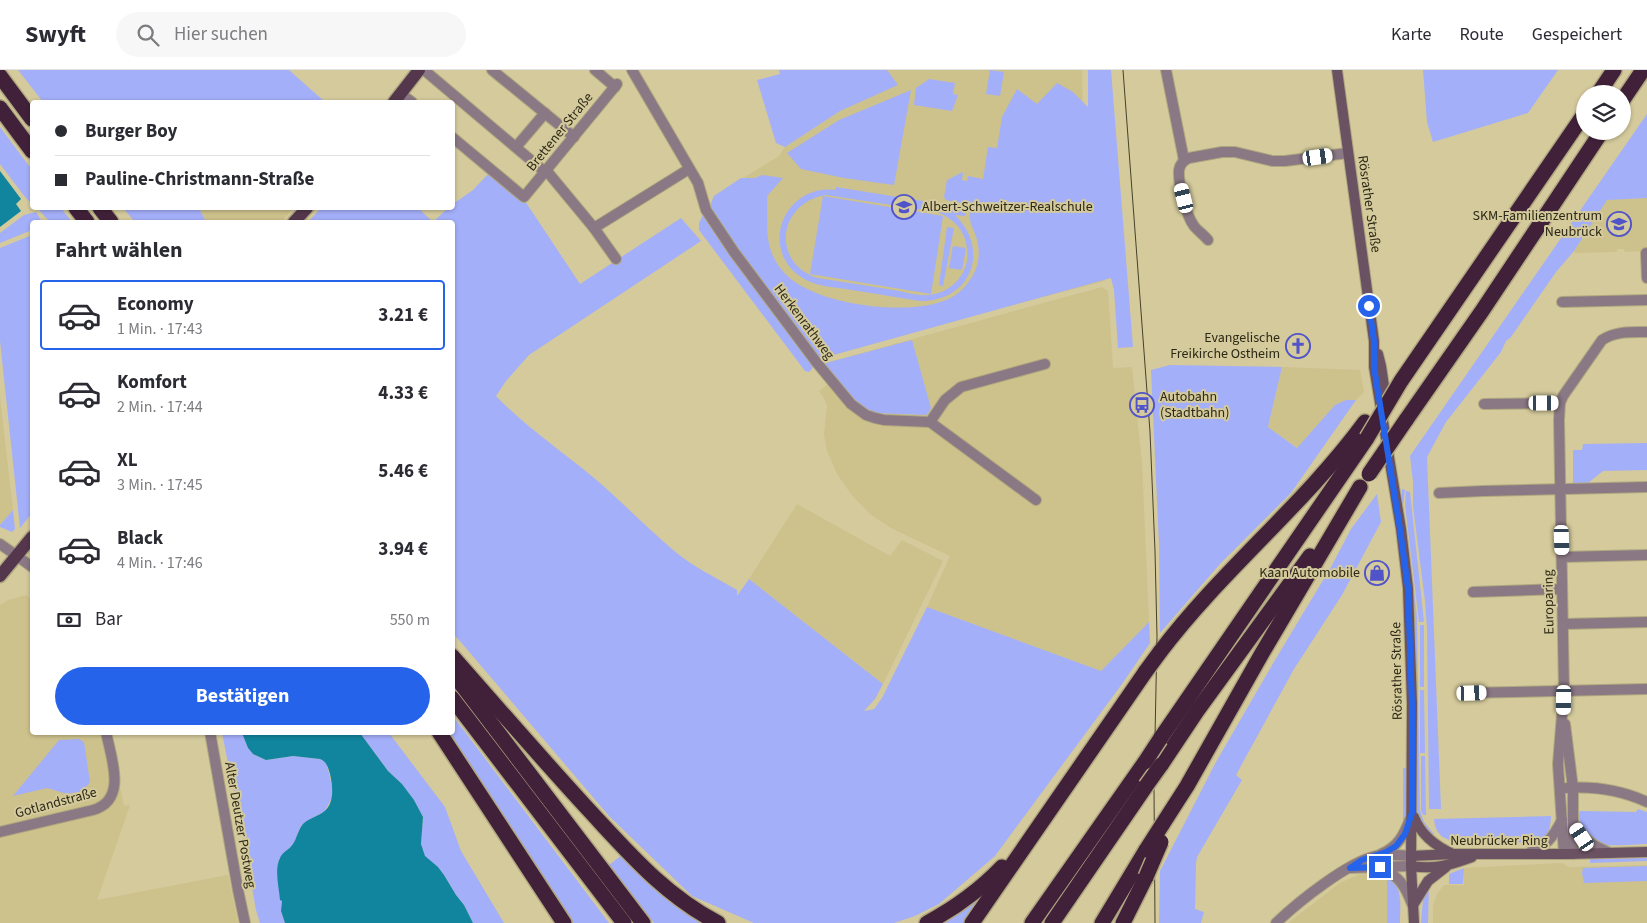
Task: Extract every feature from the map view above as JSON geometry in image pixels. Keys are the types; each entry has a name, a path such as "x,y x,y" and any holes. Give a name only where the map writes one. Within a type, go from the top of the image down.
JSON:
{"highway":[{"path":"1604,85 1614,70"},
{"path":"1631,88 1643,70"},
{"path":"0,76 30,116"},
{"path":"0,108 30,148"},
{"path":"1032,923 1146,762 1367,438 1401,381 1576,125"},
{"path":"1052,923 1203,703 1360,487 1482,311 1596,140"},
{"path":"78,210 85,220"},
{"path":"102,210 109,220"},
{"path":"972,923 1160,652 1205,596 1316,483 1401,381"},
{"path":"1102,923 1187,786 1261,654 1360,487"},
{"path":"455,659 644,869 680,901 718,923"},
{"path":"455,676 643,923"},
{"path":"455,702 624,923"},
{"path":"441,735 564,923"},
{"path":"1124,923 1187,786"},
{"path":"927,923 972,895 990,880 1030,839"}],"main road":[{"path":"397,98 419,70"},
{"name":"Rösrather Straße","path":"1337,70 1374,341 1374,367 1408,588 1411,644 1411,861 1414,923"},
{"path":"296,220 305,210"},
{"path":"0,576 30,540"},
{"path":"1412,813 1422,833 1431,842 1454,854"},
{"name":"Neubrücker Ring","path":"1411,861 1454,854 1611,854 1647,852"},
{"path":"1411,861 1427,868 1449,865 1478,855"},
{"path":"1412,906 1428,882 1449,865"}],"street":[{"path":"424,70 546,171 594,228 616,259"},
{"path":"492,70 574,137"},
{"name":"Brettener Straße","path":"455,140 524,197 616,85 595,70"},
{"name":"Herkenrathweg","path":"633,70 698,183 706,210 734,252 817,363 851,404 866,415 875,418 930,422"},
{"path":"1166,70 1184,160"},
{"path":"516,147 545,113"},
{"path":"1208,240 1194,227 1187,211 1180,185 1179,169 1184,160 1222,152 1235,152 1272,161 1348,153"},
{"path":"594,228 689,169"},
{"path":"1646,253 1647,278"},
{"path":"1562,302 1647,300"},
{"name":"Europaring","path":"1569,854 1562,819 1559,755 1564,710 1560,404 1568,389 1602,340 1611,335 1622,333 1647,332"},
{"path":"1036,500 930,422 945,400 961,387 1045,364"},
{"path":"1484,404 1560,404"},
{"path":"1439,493 1483,490 1647,487"},
{"path":"0,544 30,566"},
{"path":"1562,557 1647,555"},
{"path":"1473,592 1562,589"},
{"path":"1564,624 1647,622"},
{"path":"1463,693 1647,688"},
{"name":"Europaring","path":"1564,710 1573,788 1573,823 1569,854"},
{"name":"Gotlandstraße","path":"0,832 93,810 105,805 110,800 115,786 106,735"},
{"name":"Alter Deutzer Postweg","path":"211,735 238,890 246,923"},
{"path":"1560,789 1592,788 1614,790 1647,802"},
{"name":"Rösrather Straße","path":"1378,856 1399,843 1405,834 1412,813"},
{"path":"1526,854 1552,839 1562,819"},
{"path":"1573,823 1582,837 1588,842 1611,854"},
{"path":"1276,923 1286,913 1336,875 1362,860 1378,856 1411,861"},
{"path":"1350,868 1380,867 1411,861"},
{"path":"1380,867 1394,875 1406,888 1412,906"}],"shaded area":[{"path":"18,70 289,70 323,100 41,100"},
{"path":"779,70 887,70 898,85 840,111 785,147 776,143 757,80 780,74"},
{"name":"Albert-Schweitzer-Realschule","path":"887,70 1082,70 1083,117 1090,214 1105,281 826,357 712,201 714,196 779,156 785,147 840,111 897,85"},
{"path":"990,70 1004,72 1000,96 986,94"},
{"path":"1088,70 1111,70 1133,347 1118,348 1114,290 1111,278 819,359 736,246 710,206 714,196 741,178 755,178 762,175 783,178 767,196 768,234 771,252 775,260 781,269 794,281 813,291 835,299 883,307 929,305 946,300 959,292 970,280 977,267 979,253 977,239 970,221 970,205 946,200 944,197 947,180 963,172 962,180 967,181 968,176 983,179 988,147 997,148 1002,117 1017,89 1037,104 1057,83 1073,92 1088,107"},
{"path":"1423,70 1558,70 1528,113 1433,142 1427,122"},
{"path":"929,79 955,83 953,94 958,95 952,111 914,105 916,88"},
{"path":"911,90 894,185 844,178 801,169 787,153 839,120"},
{"path":"1647,114 1647,198 1607,200 1574,251 1556,272 1511,337 1506,341 1501,352 1446,422 1427,457 1441,809 1429,809 1427,628 1413,506 1410,456 1629,140 1631,140 1631,137"},
{"path":"0,127 30,167 30,202 25,197 0,164"},
{"path":"0,171 21,199 16,204 21,211 0,227"},
{"path":"491,171 525,201 580,284 681,218 701,241 529,355 506,381 496,396 531,428 593,477 679,555 737,590 737,596 749,579 883,684 875,699 864,711 874,709 882,698 927,607 1101,671 1149,622 1150,643 995,856 939,904 915,916 894,923 754,923 692,896 609,816 455,635 455,220 435,220 446,210 455,210 455,203 473,190"},
{"path":"836,187 966,208 965,216 955,215 966,229 972,243 973,258 970,272 963,283 952,293 938,299 920,301 825,286 812,283 801,277 788,265 781,250 780,235 783,220 791,207 803,197 817,191 835,190","holes":["826,195 937,212 953,221 961,230 967,248 966,265 963,273 952,286 937,293 928,295 915,294 818,278 803,271 793,260 787,248 786,234 790,221 797,209 810,200"]},
{"path":"823,196 943,216 931,294 810,274"},
{"name":"SKM-Familienzentrum Neubrück","path":"1647,198 1647,251 1625,252 1624,249 1617,249 1617,252 1575,253 1574,251 1607,199"},
{"path":"39,210 63,210 70,220 48,220"},
{"path":"125,210 200,210 205,220 133,220"},
{"path":"200,210 292,210 283,220 205,220"},
{"path":"319,210 420,210 431,220 310,220"},
{"path":"36,212 41,220 30,220 30,231 0,243 0,233 24,215"},
{"path":"703,215 813,365 809,372 805,371 699,230 699,223"},
{"path":"947,227 954,228 943,286 939,285"},
{"path":"30,236 30,516 20,528 0,341 0,248"},
{"path":"953,246 966,248 962,270 949,268"},
{"path":"1102,287 1108,291 1113,368 1132,367 1142,463 1149,622 1101,671 927,607 950,556 891,528 870,514 851,494 837,474 827,451 824,435 827,406 819,391 828,384 825,363"},
{"path":"912,340 931,408 926,415 872,413 852,399 825,368 826,363"},
{"path":"1170,365 1282,367 1268,427 1297,448 1335,405 1346,400 1356,400 1291,493 1220,564 1160,633 1159,544 1151,370"},
{"path":"1282,367 1360,370 1364,392 1356,400 1346,400 1335,405 1298,448 1268,427"},
{"path":"0,397 13,510 0,525"},
{"path":"1647,443 1647,470 1603,471 1588,483 1573,484 1573,450 1582,450 1583,444"},
{"path":"1402,489 1405,490 1403,506 1417,616 1420,810 1424,822 1434,834 1431,839 1418,816 1417,810 1415,618 1401,500"},
{"path":"1406,491 1410,492 1424,622 1419,622 1405,505"},
{"path":"1377,494 1381,522 1342,595 1294,669 1236,775 1242,780 1197,857 1195,909 1204,912 1201,923 1159,923 1160,871 1216,762 1331,567 1351,529"},
{"path":"797,504 890,556 902,540 943,561 883,684 749,579"},
{"path":"13,510 15,529 12,532 0,527 0,525"},
{"path":"26,595 30,598 30,735 109,735 124,806 130,805 97,900 228,875 238,923 0,923 0,605 8,600"},
{"path":"1420,625 1424,625 1424,687 1420,687"},
{"path":"1420,690 1424,690 1425,753 1420,753"},
{"path":"455,719 609,923 573,923 448,735 455,735"},
{"path":"222,735 243,735 248,748 253,754 266,760 293,756 324,761 327,765 333,790 332,798 324,812 301,826 294,843 279,859 277,875 282,900 281,911 285,923 260,923"},
{"path":"243,735 361,735 388,771 402,784 414,800 423,817 421,844 425,856 444,875 464,905 473,923 285,923 281,911 282,901 280,900 277,873 278,863 282,854 293,844 303,824 322,813 329,805 332,795 330,774 326,763 320,759 293,756 266,760 253,754 248,748"},
{"path":"361,735 391,735 445,807 461,851 504,923 473,923 464,905 444,875 438,867 425,857 421,844 423,817 414,800 402,784 388,771"},
{"path":"79,739 84,742 90,782 83,791 67,794 47,788 13,796 59,740"},
{"path":"1421,756 1425,756 1426,815 1423,815 1421,810"},
{"path":"1403,768 1406,768 1406,818 1403,830"},
{"path":"1638,809 1647,812 1647,844 1599,844 1589,837 1580,823 1578,815 1580,811 1636,812"},
{"path":"1551,816 1546,835 1535,842 1453,840 1440,835 1434,819"},
{"path":"622,855 709,923 654,923 609,865"},
{"path":"1647,858 1647,861 1590,863 1590,859"},
{"path":"1562,863 1568,867 1647,865 1647,923 1433,923 1433,906 1437,894 1444,885 1464,885 1464,868"},
{"path":"1647,866 1647,881 1584,883 1582,873 1583,868"},
{"path":"1464,868 1463,884 1449,884 1449,874"},
{"path":"1371,873 1387,878 1387,923 1288,923 1340,883 1358,875"},
{"path":"1387,878 1392,881 1399,891 1400,923 1387,923"},
{"path":"1429,886 1428,923 1421,923 1423,899"},
{"path":"979,894 981,898 964,923 937,923"}],"tram line":[{"path":"1123,70 1150,432 1155,551 1157,636 1154,788 1155,923"}],"place":[{"name":"Albert-Schweitzer-Realschule","path":"904,207"},
{"name":"SKM-Familienzentrum Neubrück","path":"1619,224"},
{"name":"Evangelische Freikirche Ostheim","path":"1298,346"},
{"name":"Autobahn (Stadtbahn)","path":"1142,405"},
{"name":"Kaan Automobile","path":"1377,573"}],"route":[{"path":"1369,306 1374,341 1374,367 1408,588 1411,644 1412,813 1405,834 1396,846 1378,856 1362,860 1350,868 1380,867"}]}
